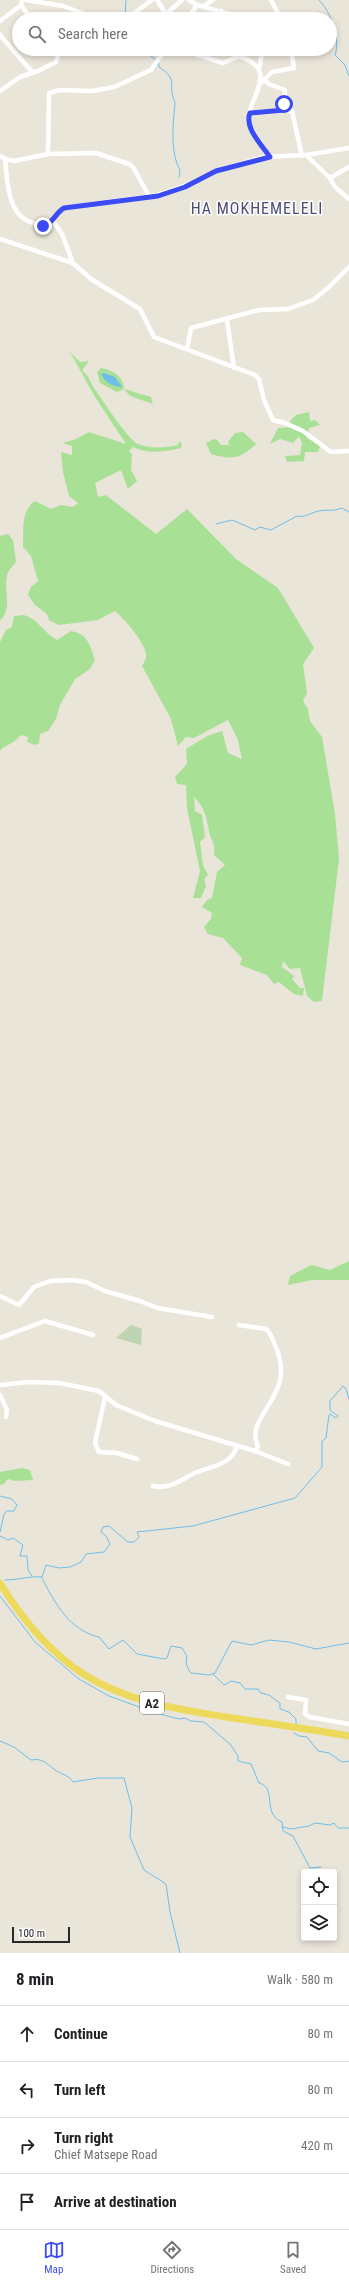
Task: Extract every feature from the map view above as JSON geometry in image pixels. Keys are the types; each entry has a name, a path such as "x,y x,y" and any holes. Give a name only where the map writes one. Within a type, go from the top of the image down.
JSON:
{"main road":[{"name":"A2","path":"0,1583 22,1615 50,1647 85,1675 127,1695 149,1703 182,1710 349,1736"}],"street":[{"path":"26,0 63,6 79,12"},
{"path":"136,12 152,0"},
{"path":"157,0 165,12"},
{"path":"168,12 182,0"},
{"path":"190,0 197,5 224,12"},
{"path":"204,6 213,0"},
{"path":"271,0 277,12"},
{"path":"0,21 21,3 27,12"},
{"path":"192,12 197,5"},
{"path":"0,36 12,47"},
{"path":"18,56 34,73"},
{"path":"0,91 20,77 34,73 56,62 58,56"},
{"path":"48,154 49,93 60,90 92,91 114,86 151,70 161,56"},
{"path":"204,56 224,63 239,56 248,59 259,69"},
{"path":"261,56 259,69 262,82"},
{"path":"270,157 255,135 248,121 262,82 277,70 294,68 292,56"},
{"path":"262,82 285,90 284,110"},
{"path":"250,113 284,110 292,111 304,155 330,178 335,187 349,199"},
{"path":"0,156 4,160 12,208 16,214 37,225 48,224 53,221 59,211 64,208 149,196 178,189 216,171 270,157 304,155 349,148"},
{"path":"4,160 14,161 48,154 96,153 133,167 149,196"},
{"path":"330,178 349,167"},
{"path":"53,221 62,234 73,263"},
{"path":"0,239 73,263 91,279 140,309 154,337 258,378 264,400 272,420 285,423 303,431 331,452 349,452"},
{"path":"187,349 191,328 227,320 259,310 288,309 313,300 328,288 349,267"},
{"path":"227,320 234,368"},
{"path":"0,1296 19,1306 34,1287 50,1281 72,1280 86,1282 105,1291 140,1301 157,1308 212,1317"},
{"path":"0,1338 45,1322 93,1335"},
{"path":"239,1325 266,1329 280,1355 280,1386 256,1427 253,1437 258,1447 255,1451"},
{"path":"0,1385 29,1382 60,1383 99,1392 116,1405 155,1421 255,1451 288,1464"},
{"path":"0,1395 7,1410 6,1417"},
{"path":"105,1397 95,1443 99,1452 117,1453 137,1459"},
{"path":"153,1486 178,1484 196,1473 218,1466 235,1453 237,1446"},
{"path":"288,1697 306,1700 305,1714 310,1717 349,1724"}],"green space":[{"path":"70,352 80,362 89,361 82,370 115,418 133,441 142,446 153,447 169,447 178,445 179,441 182,444 181,448 169,451 144,451 133,447 129,451 132,454 131,470 137,481 128,489 121,470 95,483 98,497 106,495 156,534 187,509 236,559 278,588 314,648 303,664 307,693 303,701 308,709 310,721 322,737 335,814 339,859 322,1001 314,1002 307,996 300,968 290,969 283,961 282,967 294,976 292,979 300,988 304,988 303,996 294,994 279,982 274,984 267,975 240,965 242,958 223,938 208,934 204,927 211,919 212,913 202,907 207,900 212,898 217,872 225,865 214,855 214,845 204,812 201,805 194,797 195,811 202,815 205,837 200,842 203,865 208,875 204,879 206,886 201,898 193,898 200,871 187,808 186,785 177,784 175,777 187,764 186,749 207,736 222,731 228,753 242,759 238,740 228,720 194,738 186,737 178,746 171,719 142,666 146,657 145,649 134,631 119,614 115,611 98,620 58,625 49,620 47,614 35,605 28,595 31,587 38,581 31,556 23,547 24,522 27,510 35,501 51,509 61,505 73,507 78,503 69,496 63,472 61,452 72,455 72,446 63,443 76,439 89,432 126,444 95,397"},
{"path":"101,368 117,374 122,381 124,389 117,392 100,383 97,372"},
{"path":"124,389 151,397 153,404 130,396"},
{"path":"309,412 310,421 315,420 320,425 309,428 307,438 320,446 318,452 305,452 304,461 287,462 285,456 300,455 302,443 299,436 293,443 280,439 270,444 278,428 291,427 290,421 296,415"},
{"path":"243,432 256,444 245,453 235,457 225,457 211,454 206,443 214,439 221,445 229,445 228,442 235,433"},
{"path":"8,534 13,540 16,562 8,572 6,585 7,604 4,616 0,621 0,536"},
{"path":"24,615 37,623 48,634 57,640 71,631 77,632 88,641 95,660 90,669 75,679 60,705 56,719 48,731 40,734 39,743 35,745 27,742 28,737 21,735 15,741 1,749 0,752 0,642 6,630 12,627 14,616"},
{"path":"349,1261 349,1280 312,1280 288,1285 290,1276 311,1265 330,1270"},
{"path":"131,1325 142,1329 141,1345 116,1338"},
{"path":"22,1468 30,1470 33,1480 15,1481 8,1479 4,1484 0,1485 0,1472"}],"water":[{"path":"104,373 115,377 122,387 112,385 107,382 101,374"}],"waterway":[{"path":"125,12 126,0"},
{"path":"319,0 328,12"},
{"path":"337,41 337,49"},
{"path":"151,56 156,60"},
{"path":"336,56 345,65 349,76"},
{"path":"158,62 159,67 168,74 171,81 172,94 175,104 173,147 180,170 179,177"},
{"path":"216,524 232,520 255,530 260,527 271,530 297,516 342,508 349,512"},
{"path":"5,1580 42,1577 46,1565 59,1568 70,1567 81,1562 86,1554 104,1552 110,1544 106,1536 101,1532 103,1527 109,1526 128,1542 134,1542 139,1537 137,1532 193,1526 295,1498 322,1467 322,1441 326,1438 329,1415 330,1414 336,1418 338,1416 330,1410 330,1401 343,1386 346,1389 349,1399"},
{"path":"0,1496 12,1499 17,1505 14,1511 7,1511 4,1514 0,1532"},
{"path":"0,1536 8,1540 13,1538 23,1545 20,1556 27,1556 28,1570 32,1576"},
{"path":"42,1578 58,1606 71,1622 89,1634 99,1637 109,1649 123,1640 137,1654 164,1659 167,1658 171,1646 182,1648 187,1656 186,1661 188,1669 191,1673 209,1675 215,1673 232,1641 251,1645 269,1640 289,1642 316,1649 349,1643"},
{"path":"0,1596 35,1642 79,1679 109,1696 156,1713 179,1719 185,1718 191,1721 204,1722 230,1744 238,1756 238,1761 251,1764 259,1783 265,1786 268,1790 272,1813 282,1822 283,1831 293,1836 310,1868 321,1867"},
{"path":"213,1674 224,1685 231,1681 240,1683 245,1689 258,1689 261,1693 269,1695 280,1703 280,1709 289,1712 296,1719 296,1725"},
{"path":"294,1733 299,1736 307,1737 318,1751 329,1753 342,1762 349,1761"},
{"path":"0,1741 14,1747 31,1760 44,1762 69,1777 73,1782 98,1778 124,1778 132,1808 130,1837 144,1870 166,1884 170,1912 180,1953"},
{"path":"282,1827 291,1829 309,1826 315,1823 330,1825 334,1823 338,1828 349,1828"}],"district":[{"name":"HA MOKHEMELELI","path":"257,208"}],"route":[{"path":"43,226 53,221 59,211 64,208 91,203 158,196 185,187 216,171 263,157 270,157 255,135 248,121 249,116 250,113 284,110 284,104"}]}
